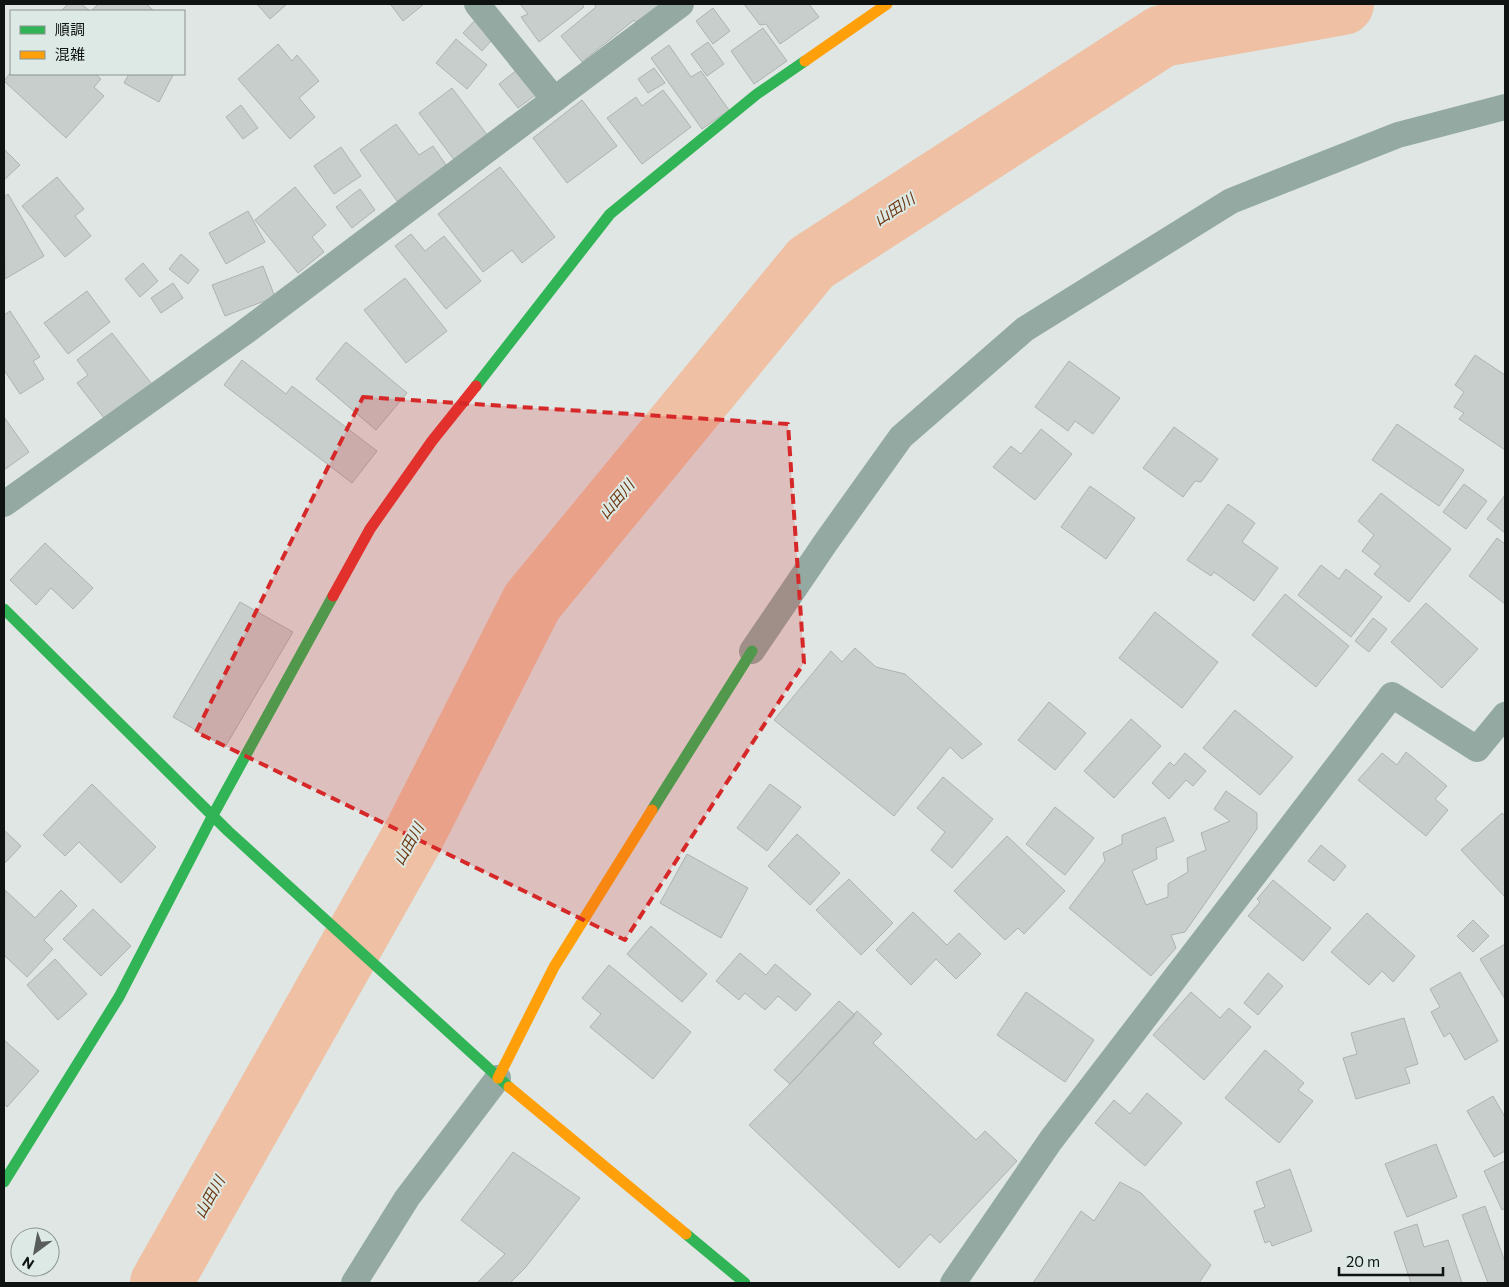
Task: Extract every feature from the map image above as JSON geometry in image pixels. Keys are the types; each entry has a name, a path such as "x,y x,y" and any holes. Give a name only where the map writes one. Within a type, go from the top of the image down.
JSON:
{"street":[{"path":"477,4 554,99"},
{"path":"4,504 246,332 681,4"},
{"path":"4,1182 119,997 213,815 370,529 432,441 499,358 610,214 757,94 886,4"},
{"path":"354,1283 407,1198 498,1078 554,967 752,651 826,542 901,437 1025,329 1231,202 1398,135 1505,107"},
{"path":"4,609 228,830 498,1078 745,1283"},
{"path":"953,1283 1051,1140 1392,695 1477,749 1503,724"}],"highlighted area":[{"path":"363,397 788,424 804,663 625,940 196,732"}],"building":[{"path":"68,4 81,4 89,10 62,10"},
{"path":"98,4 146,4 153,10 92,10"},
{"path":"257,4 287,4 270,19"},
{"path":"424,4 403,21 391,5"},
{"path":"520,4 582,4 584,7 539,42 521,17 528,14"},
{"path":"594,4 667,4 639,26 634,20 582,62 561,36 596,7"},
{"path":"744,4 809,4 819,17 780,44 766,24 760,25"},
{"path":"713,8 730,31 713,44 696,21"},
{"path":"480,15 499,32 482,51 463,33"},
{"path":"763,28 787,61 754,84 731,51"},
{"path":"456,39 487,65 467,89 436,63"},
{"path":"708,42 724,64 707,76 691,54"},
{"path":"278,44 292,61 297,55 319,81 299,98 315,117 290,139 238,79"},
{"path":"669,45 691,77 701,71 729,110 702,129 651,58"},
{"path":"522,66 541,91 518,108 499,84"},
{"path":"654,68 665,83 648,93 638,79"},
{"path":"10,73 10,75 96,75 101,79 94,87 104,96 66,138 4,81"},
{"path":"128,75 173,75 159,102 124,83"},
{"path":"452,88 488,136 455,161 419,113"},
{"path":"663,90 691,127 642,164 607,118 636,97 642,106"},
{"path":"582,100 617,146 567,183 533,138"},
{"path":"241,105 258,128 243,139 226,117"},
{"path":"396,124 419,155 433,146 446,165 397,201 360,150"},
{"path":"341,147 361,176 334,194 314,166"},
{"path":"4,149 20,165 4,180"},
{"path":"500,167 555,237 522,263 512,250 483,272 438,214"},
{"path":"57,177 84,209 75,216 91,236 65,257 22,206"},
{"path":"295,187 326,225 312,237 324,252 298,273 255,220"},
{"path":"360,189 375,210 352,228 336,207"},
{"path":"8,194 44,256 5,279 4,197"},
{"path":"248,211 265,242 226,264 209,233"},
{"path":"411,234 425,251 444,236 481,281 446,309 395,246"},
{"path":"181,254 199,270 188,284 169,269"},
{"path":"143,263 158,281 140,297 125,279"},
{"path":"263,266 275,297 225,316 212,285"},
{"path":"405,278 447,331 406,363 364,310"},
{"path":"173,283 183,298 161,313 151,298"},
{"path":"87,291 110,322 68,354 44,323"},
{"path":"10,311 40,357 33,361 44,379 20,394 4,370 4,315"},
{"path":"112,333 155,388 108,423 77,383 88,375 77,360"},
{"path":"346,342 407,393 376,430 316,379"},
{"path":"1475,355 1505,375 1505,450 1459,419 1464,413 1454,407 1464,392 1455,385"},
{"path":"242,360 286,394 292,386 377,451 352,483 224,385"},
{"path":"1069,361 1120,398 1093,434 1075,421 1068,431 1035,407"},
{"path":"4,417 29,452 4,470"},
{"path":"1397,424 1464,470 1439,506 1372,460"},
{"path":"1174,427 1218,459 1201,482 1195,481 1183,497 1143,468"},
{"path":"1041,429 1072,454 1035,500 993,467 1011,446 1021,454"},
{"path":"1464,484 1487,501 1466,529 1443,512"},
{"path":"1090,486 1135,518 1106,559 1061,527"},
{"path":"1381,493 1451,549 1409,602 1374,574 1381,566 1362,551 1374,535 1358,521"},
{"path":"1505,495 1505,533 1487,519"},
{"path":"1228,504 1255,523 1242,542 1278,568 1254,601 1214,572 1211,576 1187,560"},
{"path":"1497,538 1505,544 1505,604 1469,576"},
{"path":"45,543 93,588 73,609 51,588 36,605 10,580"},
{"path":"1321,565 1339,579 1346,569 1382,597 1351,637 1298,595"},
{"path":"1285,594 1349,646 1316,687 1252,635"},
{"path":"240,602 293,632 225,747 173,717"},
{"path":"1426,603 1478,649 1442,688 1391,642"},
{"path":"1155,612 1218,662 1182,708 1119,658"},
{"path":"1373,618 1387,629 1369,652 1355,641"},
{"path":"855,648 876,667 905,674 982,744 962,759 950,747 894,816 774,720 831,651 842,662"},
{"path":"1049,702 1086,733 1055,770 1018,740"},
{"path":"1235,710 1293,757 1260,795 1203,748"},
{"path":"1131,719 1161,746 1114,798 1084,771"},
{"path":"1406,752 1447,786 1435,799 1448,810 1426,836 1358,780 1382,753 1397,765"},
{"path":"1185,753 1206,771 1193,786 1186,780 1169,799 1152,783 1170,762 1174,766"},
{"path":"943,777 993,819 952,868 931,850 945,832 917,808"},
{"path":"92,784 156,847 121,883 79,842 65,856 43,835"},
{"path":"770,784 801,807 767,851 737,828"},
{"path":"1226,791 1257,813 1257,829 1185,932 1171,935 1176,948 1151,976 1069,908 1105,861 1103,853 1122,844 1122,835 1165,817 1174,841 1156,848 1157,859 1132,871 1146,905 1168,897 1168,884 1188,872 1187,858 1206,850 1201,833 1230,821 1214,809"},
{"path":"1055,807 1094,838 1065,875 1026,844"},
{"path":"1502,813 1505,816 1505,897 1461,850"},
{"path":"4,830 21,846 4,864"},
{"path":"797,834 840,873 810,905 768,866"},
{"path":"1007,836 1065,891 1024,934 1018,928 1005,940 954,891"},
{"path":"1321,845 1346,866 1334,881 1308,861"},
{"path":"687,854 748,888 721,938 660,903"},
{"path":"849,879 893,923 861,955 816,910"},
{"path":"1273,880 1331,928 1303,961 1248,916 1260,902 1257,899"},
{"path":"5,890 35,918 61,890 77,906 44,940 53,949 27,977 4,955"},
{"path":"93,909 131,946 101,976 63,939"},
{"path":"913,912 947,945 959,933 981,954 956,979 936,959 911,985 876,950"},
{"path":"1367,913 1415,956 1393,982 1382,971 1369,985 1331,952"},
{"path":"1473,920 1489,936 1473,952 1457,936"},
{"path":"651,926 707,974 682,1002 627,954"},
{"path":"1505,944 1505,999 1480,959"},
{"path":"740,953 766,975 775,964 811,994 796,1011 778,996 765,1010 745,993 739,1000 716,981"},
{"path":"55,959 87,994 58,1020 27,985"},
{"path":"609,965 691,1032 653,1079 590,1027 601,1014 582,998"},
{"path":"1460,972 1498,1041 1465,1060 1450,1033 1444,1037 1431,1012 1440,1007 1430,989"},
{"path":"1268,973 1283,986 1258,1015 1244,1003"},
{"path":"1026,992 1094,1040 1065,1082 997,1035"},
{"path":"1191,992 1220,1018 1229,1008 1251,1027 1204,1080 1153,1035"},
{"path":"839,1001 855,1015 790,1084 774,1070"},
{"path":"857,1011 882,1034 873,1043 976,1140 985,1131 1017,1161 940,1243 930,1234 899,1268 749,1125 790,1084"},
{"path":"1404,1018 1418,1064 1405,1068 1410,1083 1356,1099 1343,1058 1357,1054 1351,1033"},
{"path":"4,1040 39,1071 7,1107 4,1104"},
{"path":"1265,1050 1304,1083 1298,1090 1313,1101 1279,1143 1225,1098"},
{"path":"1147,1093 1182,1123 1145,1166 1095,1123 1114,1100 1130,1114"},
{"path":"1493,1096 1505,1117 1505,1151 1494,1157 1467,1111"},
{"path":"1436,1144 1457,1197 1407,1217 1385,1164"},
{"path":"513,1152 580,1198 525,1268 510,1283 477,1283 505,1254 461,1220"},
{"path":"1505,1161 1505,1208 1502,1210 1484,1171"},
{"path":"1290,1169 1312,1231 1272,1246 1270,1241 1265,1243 1254,1211 1265,1207 1256,1182"},
{"path":"1120,1182 1141,1193 1211,1265 1199,1283 1033,1283 1081,1211 1094,1221"},
{"path":"1485,1206 1505,1262 1505,1283 1488,1283 1462,1215"},
{"path":"1417,1224 1424,1247 1448,1240 1462,1283 1411,1283 1394,1232"}],"waterway":[{"name":"山田川","path":"161,1283 415,833 532,602 811,263 1162,36 1343,4"}],"traffic: fast":[{"path":"476,386 610,214 757,94 805,61"},
{"path":"4,1182 119,997 213,815 333,596"},
{"path":"4,609 228,831 509,1087"},
{"path":"652,810 752,651"},
{"path":"686,1234 745,1283"}],"traffic: slow":[{"path":"805,61 887,4"},
{"path":"498,1078 554,967 652,810"},
{"path":"509,1087 686,1234"}],"traffic: jam":[{"path":"333,596 370,529 432,441 476,386"}]}
